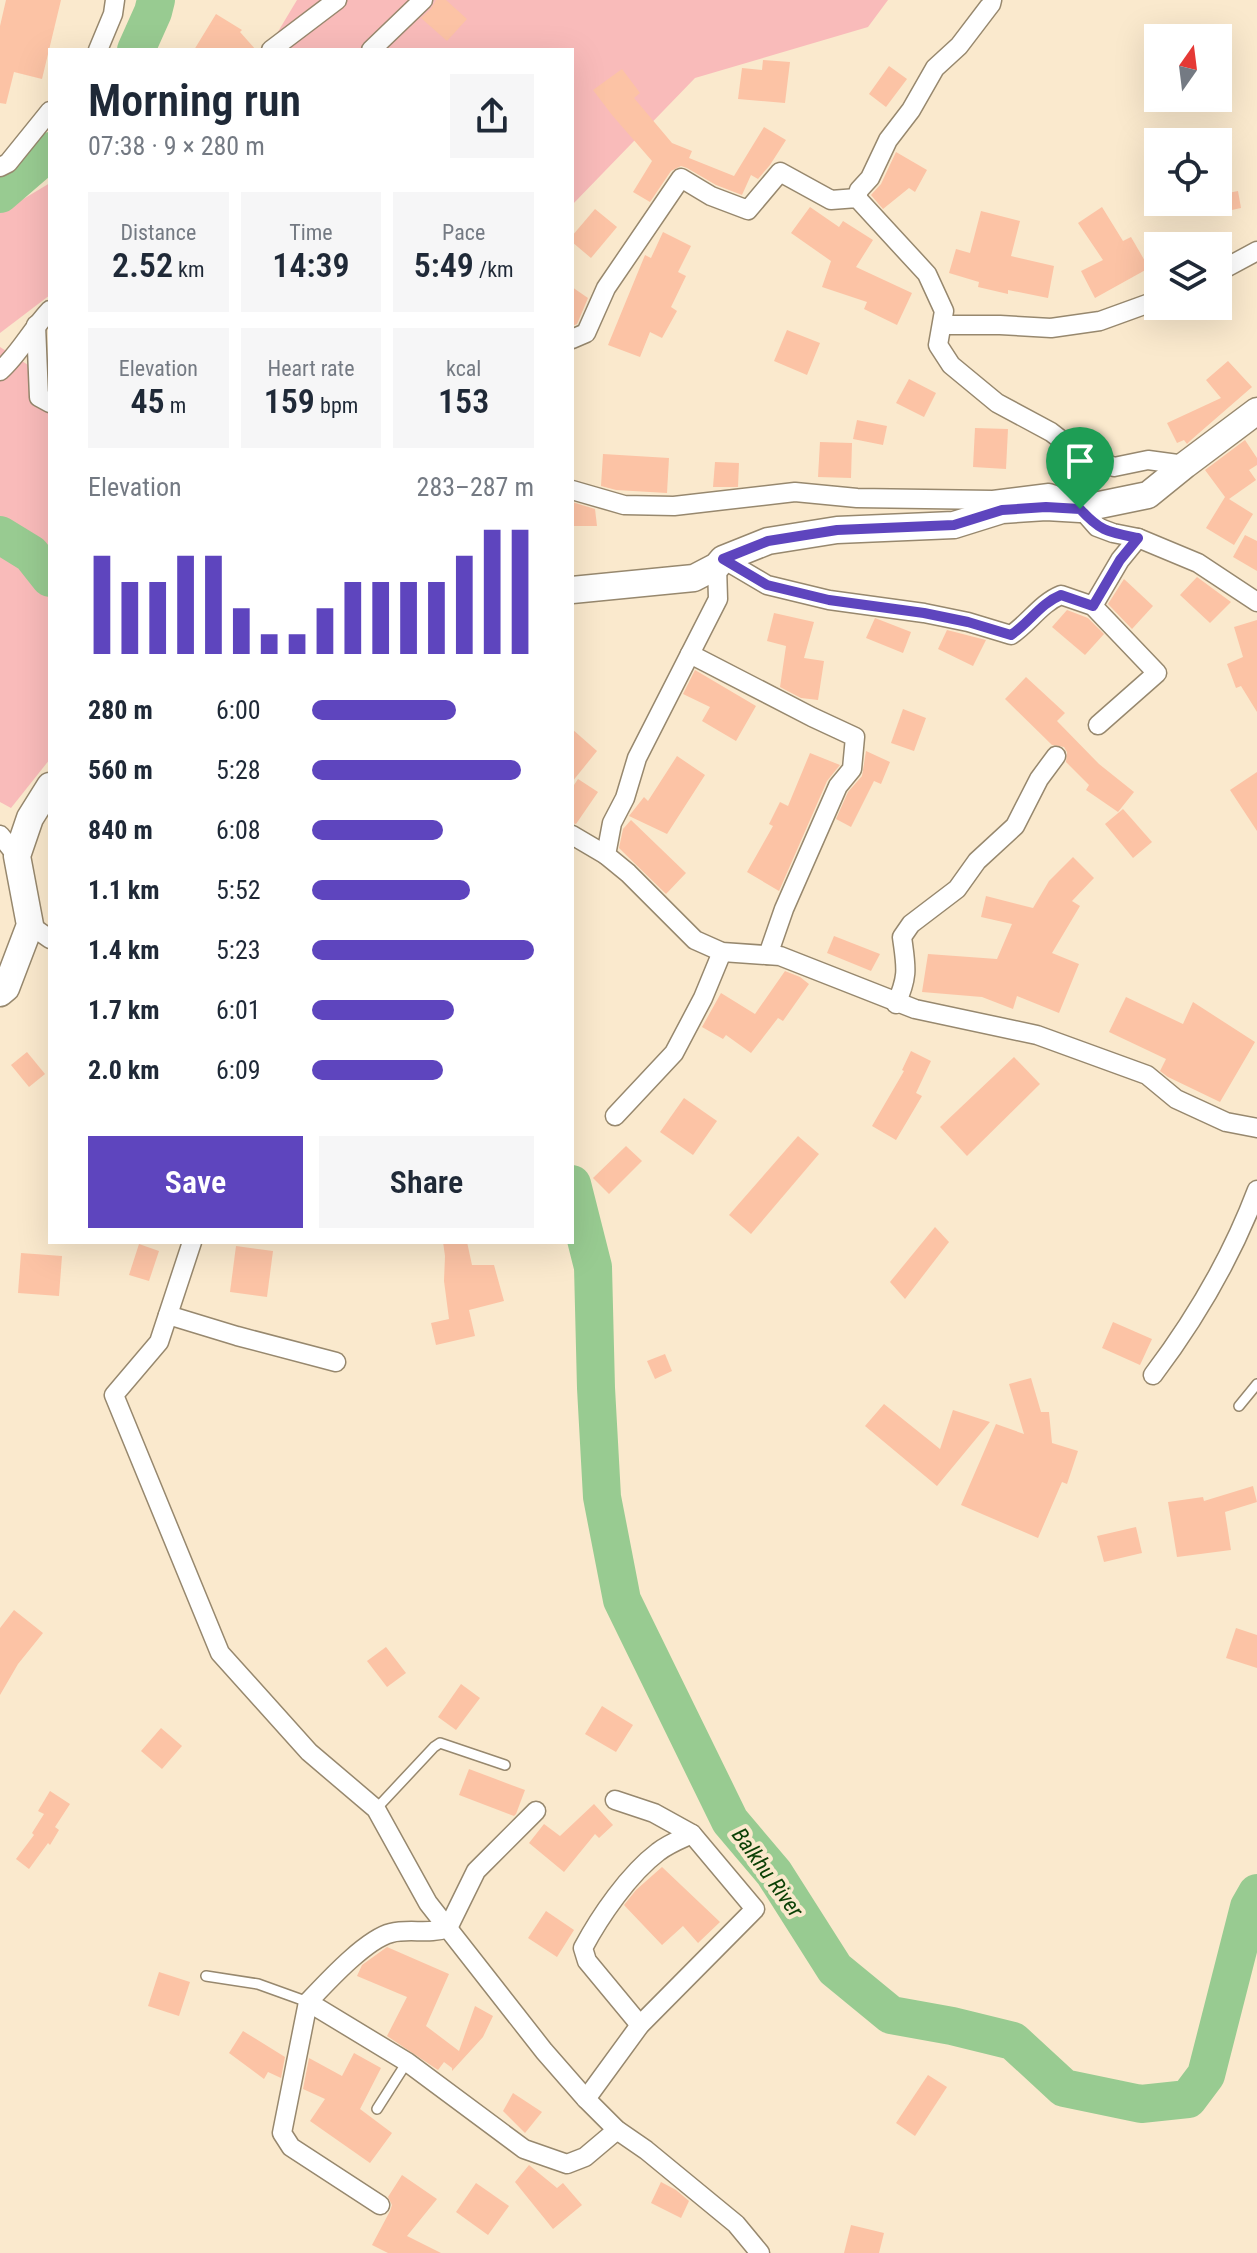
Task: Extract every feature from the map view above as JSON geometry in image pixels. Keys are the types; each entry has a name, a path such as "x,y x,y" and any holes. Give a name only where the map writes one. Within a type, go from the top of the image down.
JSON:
{"street":[{"path":"99,48 113,14 115,0"},
{"path":"274,48 337,0"},
{"path":"373,48 423,0"},
{"path":"857,198 888,140 911,110 935,68 959,46 992,0"},
{"path":"0,167 8,163 48,113"},
{"path":"574,338 586,333 606,288 681,178 711,196 748,210 780,172 831,200 857,198"},
{"path":"857,198 927,274 944,311 938,345 951,365 997,403 1051,432 1073,449 1114,467 1148,460 1185,465"},
{"path":"1232,264 1257,251"},
{"path":"943,325 1051,328 1100,321 1144,305"},
{"path":"0,371 17,356 48,312"},
{"path":"36,325 39,397 48,402"},
{"path":"574,590 694,578 720,562 768,541 837,530 954,525 1002,510 1046,507 1080,509 1148,495 1257,411"},
{"path":"574,491 624,505 674,506 795,492 857,498 993,500 1049,493 1075,502 1097,527 1138,538 1198,563 1257,602"},
{"path":"1093,606 1120,560 1138,538"},
{"path":"720,562 767,585 829,600 968,622 1011,635 1049,600 1061,595 1093,606 1157,673 1098,725"},
{"path":"606,855 612,823 625,798 637,758 718,599 720,562"},
{"path":"690,654 855,737 852,769 838,786 784,909 768,955"},
{"path":"896,1004 907,971 902,937 911,924 957,889 977,861 1015,826 1039,779 1056,756"},
{"path":"17,856 30,818 48,789"},
{"path":"0,835 17,856 40,932 0,993"},
{"path":"574,836 606,855 628,873 695,940 722,952 780,956 896,1004 1037,1035 1147,1075 1176,1099 1226,1122 1257,1128"},
{"path":"615,1116 674,1053 703,998 722,952"},
{"path":"1153,1375 1182,1336 1233,1250 1257,1190"},
{"path":"191,1244 159,1342 114,1395 220,1653 309,1752 376,1809 428,1903 544,2051 586,2099 617,2130 736,2224 760,2253"},
{"path":"168,1315 336,1362"},
{"path":"586,2099 640,2025 755,1909 692,1834 654,1813 615,1800"},
{"path":"380,2205 291,2147 282,2133 308,2002 372,1941 388,1933 428,1933 448,1928 476,1871 536,1811"},
{"path":"640,2025 587,1961 583,1948 632,1877 659,1850 692,1834"},
{"path":"308,2002 407,2062 524,2149 567,2164 585,2157 617,2130"}],"lane":[{"path":"1239,1406 1257,1384"},
{"path":"376,1809 440,1743 505,1765"},
{"path":"206,1976 258,1984 308,2002"},
{"path":"377,2109 407,2062"}],"shaded area":[{"path":"297,0 888,0 868,27 695,78 574,203 574,48 268,48"},
{"path":"48,184 48,297 0,333 0,213"},
{"path":"0,347 48,378 48,762 11,808 0,802"}],"building":[{"path":"6,0 61,0 42,79 14,72 6,104 0,103 0,26"},
{"path":"436,0 446,0 467,19 447,41 421,18"},
{"path":"216,14 242,30 240,32 254,48 195,48"},
{"path":"763,60 790,62 785,103 738,99 742,68 762,70"},
{"path":"889,66 907,79 886,107 869,94"},
{"path":"622,69 640,93 634,98 672,143 692,151 689,158 734,176 764,127 786,140 758,179 751,175 742,195 681,166 671,171 650,202 633,192 652,161 593,90"},
{"path":"896,152 927,170 915,192 909,188 883,209 871,195 881,184"},
{"path":"1238,191 1241,208 1232,210 1232,192"},
{"path":"810,207 839,227 843,221 873,240 856,267 912,293 897,325 864,309 867,302 822,287 831,261 791,233"},
{"path":"1102,207 1123,241 1131,237 1144,259 1144,271 1095,298 1081,271 1103,260 1078,223"},
{"path":"595,209 617,227 591,258 574,244 574,234"},
{"path":"981,211 1020,221 1011,256 1054,266 1048,298 978,287 979,282 949,273 956,249 970,253"},
{"path":"663,232 691,246 678,272 686,276 671,307 677,311 662,338 650,332 640,357 608,345 645,255 651,258"},
{"path":"574,288 588,298 574,325"},
{"path":"787,330 820,343 807,375 774,361"},
{"path":"1228,361 1252,387 1187,444 1184,440 1177,443 1167,423 1221,398 1206,380"},
{"path":"909,379 936,393 924,417 896,403"},
{"path":"857,420 887,426 883,445 853,439"},
{"path":"975,428 1008,429 1006,469 973,467"},
{"path":"1245,440 1257,458 1257,465 1249,470 1256,480 1229,499 1253,514 1234,545 1206,528 1225,497 1205,470"},
{"path":"820,442 852,443 851,478 818,477"},
{"path":"603,454 669,458 667,493 601,486"},
{"path":"715,462 739,463 738,487 713,487"},
{"path":"574,503 595,509 597,526 574,526"},
{"path":"1245,535 1257,541 1257,571 1233,557"},
{"path":"1197,577 1231,602 1210,623 1180,595"},
{"path":"1124,579 1153,606 1132,629 1108,604"},
{"path":"1067,610 1088,618 1104,634 1085,655 1052,627"},
{"path":"774,613 814,622 804,658 824,661 818,700 801,698 780,687 786,646 767,641"},
{"path":"875,618 911,632 903,653 866,638"},
{"path":"1257,620 1257,712 1241,686 1236,688 1227,664 1243,657 1234,627"},
{"path":"947,630 986,640 973,666 938,649"},
{"path":"695,670 756,706 736,741 702,721 710,707 683,694"},
{"path":"1026,677 1065,713 1057,721 1099,764 1134,792 1118,812 1086,790 1089,785 1066,762 1064,747 1052,745 1005,699"},
{"path":"903,709 926,718 914,751 891,743"},
{"path":"574,731 597,751 574,780"},
{"path":"866,751 890,762 881,784 874,781 851,827 836,819 848,792 862,776"},
{"path":"810,753 840,765 827,781 779,891 747,872 773,826 769,824 780,802 788,806"},
{"path":"677,756 705,775 667,834 629,816 644,797 648,801"},
{"path":"1257,772 1257,831 1230,790"},
{"path":"578,779 598,792 576,824 574,824 574,785"},
{"path":"1123,809 1152,842 1133,858 1105,824"},
{"path":"631,820 686,873 666,894 619,848 623,829"},
{"path":"1073,857 1094,878 1072,901 1080,906 1052,953 1079,964 1059,1013 1017,996 1013,1009 982,997 922,992 928,954 997,959 1012,924 981,917 986,896 1033,908 1049,881"},
{"path":"834,936 880,954 871,971 827,953"},
{"path":"785,971 809,984 783,1021 778,1018 751,1053 726,1035 723,1039 702,1027 721,993 755,1014"},
{"path":"1126,997 1183,1024 1193,1002 1255,1042 1220,1102 1160,1071 1166,1059 1109,1032"},
{"path":"911,1051 931,1061 916,1093 922,1096 896,1140 872,1126 904,1071"},
{"path":"27,1052 45,1074 29,1087 11,1065"},
{"path":"1014,1057 1040,1084 967,1156 940,1127"},
{"path":"684,1098 717,1121 693,1155 660,1132"},
{"path":"798,1136 819,1154 751,1234 729,1215"},
{"path":"626,1146 642,1161 609,1194 593,1178"},
{"path":"935,1227 949,1242 905,1299 890,1282"},
{"path":"139,1244 159,1251 149,1281 129,1275"},
{"path":"443,1244 467,1244 472,1265 494,1265 504,1301 469,1310 475,1336 436,1345 431,1323 449,1319 444,1281"},
{"path":"236,1246 273,1251 267,1297 230,1292"},
{"path":"21,1253 62,1256 59,1296 18,1293"},
{"path":"1113,1322 1152,1339 1140,1365 1102,1348"},
{"path":"665,1354 672,1371 655,1379 647,1361"},
{"path":"1031,1378 1041,1412 1049,1412 1052,1443 1078,1451 1067,1484 1062,1482 1038,1538 961,1505 996,1424 1024,1434 1009,1384"},
{"path":"884,1404 940,1449 953,1410 990,1422 937,1486 865,1426"},
{"path":"1253,1486 1257,1502 1225,1512 1231,1550 1177,1557 1168,1502 1203,1497 1204,1501"},
{"path":"1136,1527 1142,1553 1104,1562 1097,1536"},
{"path":"14,1610 43,1633 18,1664 0,1695 0,1628"},
{"path":"1236,1628 1257,1635 1257,1668 1226,1658"},
{"path":"386,1647 406,1673 387,1687 367,1661"},
{"path":"461,1684 480,1698 456,1730 438,1717"},
{"path":"602,1706 633,1725 616,1752 585,1734"},
{"path":"161,1728 182,1746 162,1769 141,1751"},
{"path":"469,1769 525,1790 514,1816 459,1795"},
{"path":"50,1791 70,1804 55,1827 59,1830 50,1845 48,1843 29,1869 16,1859 34,1835 32,1833 44,1814 38,1811"},
{"path":"594,1804 613,1825 599,1838 595,1834 564,1872 529,1843 544,1824 560,1836"},
{"path":"662,1867 720,1922 698,1943 683,1926 662,1945 624,1905"},
{"path":"546,1911 574,1930 557,1957 528,1938"},
{"path":"387,1947 449,1974 426,2026 459,2051 475,2006 493,2016 483,2037 452,2071 444,2062 438,2070 387,2036 407,1997 357,1976 362,1965"},
{"path":"159,1972 190,1982 179,2016 148,2006"},
{"path":"243,2031 285,2057 281,2078 268,2072 264,2079 229,2053"},
{"path":"354,2053 381,2068 360,2109 392,2133 370,2163 310,2121 325,2099 303,2089 309,2058 342,2076"},
{"path":"928,2075 947,2087 915,2136 896,2123"},
{"path":"513,2093 542,2112 525,2133 503,2111"},
{"path":"529,2165 557,2188 563,2183 582,2205 553,2229 515,2182"},
{"path":"402,2175 437,2199 407,2236 441,2253 388,2253 372,2245 392,2205 388,2197"},
{"path":"661,2182 689,2201 681,2218 651,2203"},
{"path":"476,2183 509,2206 488,2235 456,2212"},
{"path":"851,2225 884,2233 879,2253 844,2253"}],"waterway":[{"path":"137,48 156,0"},
{"path":"0,194 48,153"},
{"path":"0,535 31,554 48,575"},
{"name":"Balkhu River","path":"574,1192 593,1267 602,1497 622,1600 730,1821 774,1873 835,1969 891,2015 1013,2041 1064,2088 1141,2104 1188,2099 1206,2075 1249,1907 1257,1893"}],"route":[{"path":"1046,507 1080,509 1097,527 1138,538 1120,560 1093,606 1061,595 1049,600 1011,635 968,622 829,600 767,585 723,559 768,541 837,530 954,525 1002,510 1046,507"}]}
